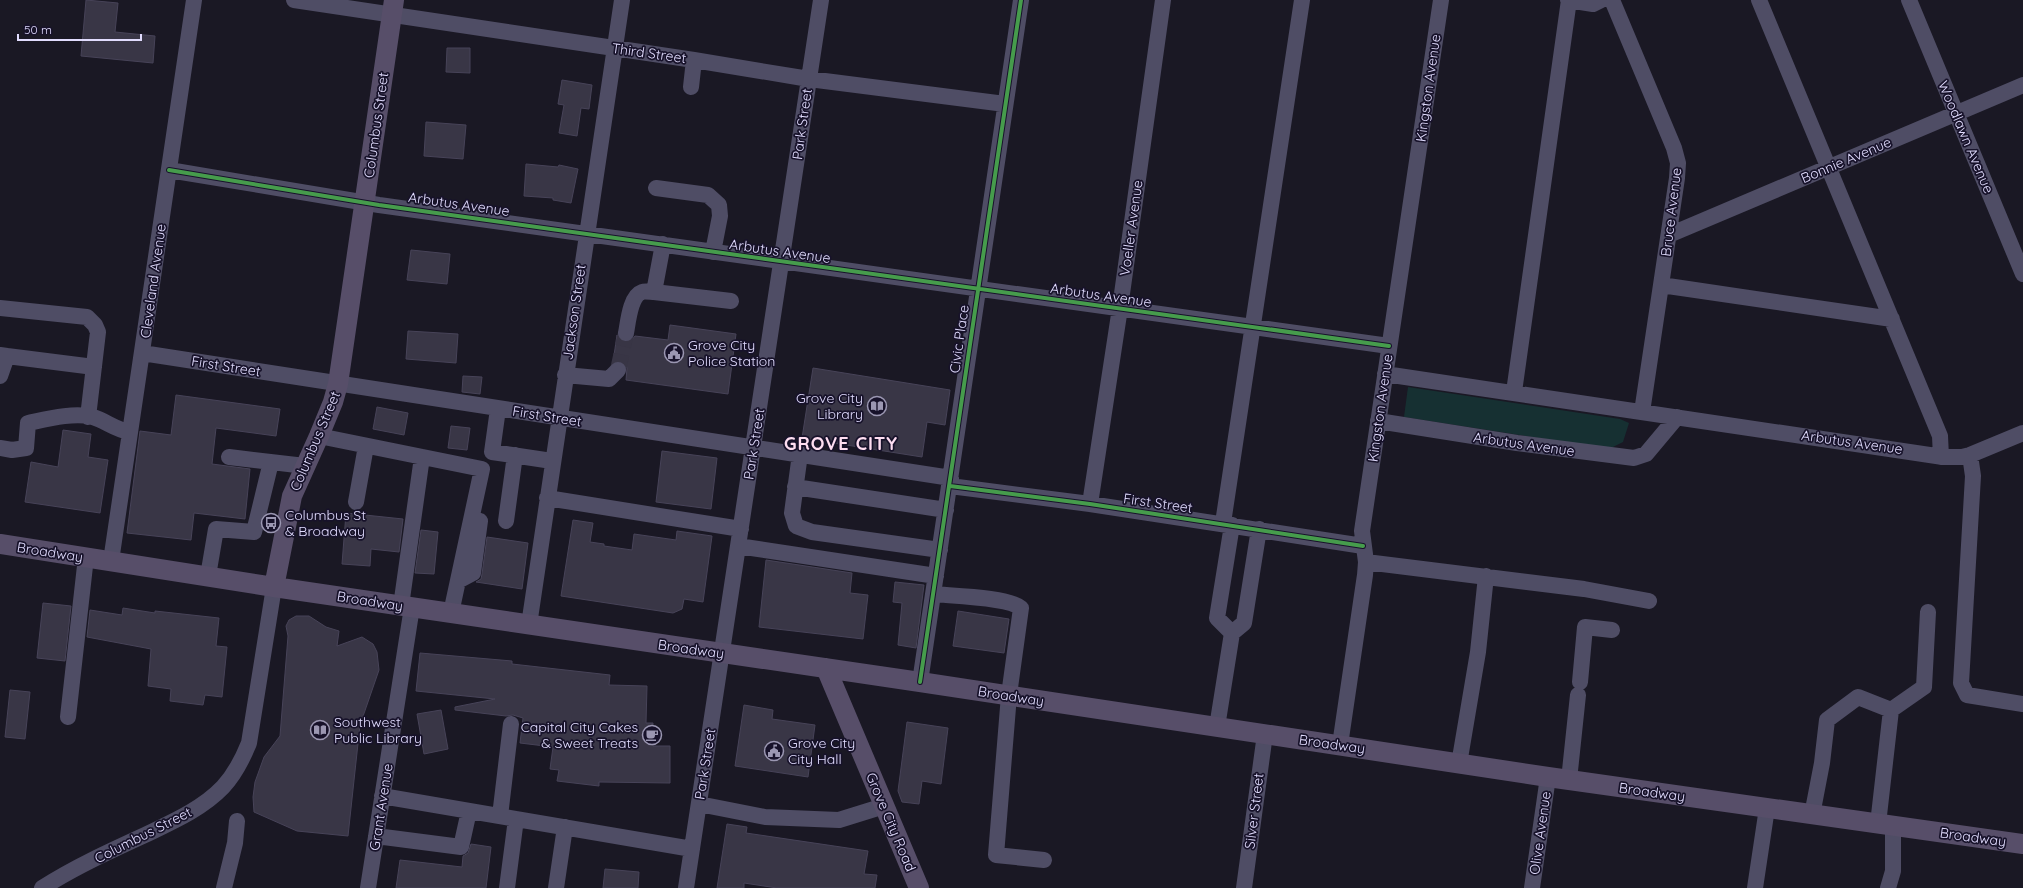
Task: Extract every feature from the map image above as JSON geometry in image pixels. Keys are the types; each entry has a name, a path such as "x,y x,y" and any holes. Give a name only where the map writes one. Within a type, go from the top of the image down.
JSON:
{"main road":[{"name":"Columbus Street","path":"274,587 292,496 333,402 338,384 393,7"},
{"name":"Broadway","path":"0,544 274,587 1009,695 1459,764 2023,844"},
{"name":"Grove City Road","path":"826,668 918,888"}],"street":[{"name":"Cleveland Avenue","path":"111,561 194,0"},
{"name":"Third Street","path":"294,0 393,7 615,48 809,79 1005,104"},
{"name":"Jackson Street","path":"529,625 552,461 622,0"},
{"name":"Park Street","path":"686,888 821,0"},
{"name":"Civic Place","path":"920,682 1021,0"},
{"name":"Voeller Avenue","path":"1090,504 1120,308 1163,0"},
{"path":"1232,633 1217,618 1227,524 1302,0"},
{"name":"Kingston Avenue","path":"1340,745 1366,562 1362,531 1441,0"},
{"path":"1514,392 1569,0 1593,4 1601,0"},
{"name":"Bruce Avenue","path":"1612,0 1674,148 1678,163 1669,235 1642,412"},
{"path":"1759,0 1940,436 1941,457"},
{"name":"Woodlawn Avenue","path":"1909,0 2023,274"},
{"path":"691,87 694,60"},
{"name":"Bonnie Avenue","path":"1669,235 2023,85"},
{"name":"Arbutus Avenue","path":"169,170 365,201 379,205 586,233 978,290 1120,308 1389,346"},
{"path":"656,188 708,195 718,205 720,216 714,252"},
{"path":"654,292 662,244"},
{"path":"1661,285 1892,319"},
{"path":"626,333 631,307 636,296 642,292 654,292 731,302"},
{"path":"0,308 87,317 95,325 98,332 88,417"},
{"name":"First Street","path":"142,353 498,409 800,454 950,482 1363,546"},
{"path":"0,376 4,355 94,367"},
{"path":"565,375 608,379 618,370"},
{"name":"Arbutus Avenue","path":"1385,374 1514,392 1941,457 1962,458 2023,433"},
{"path":"451,613 482,469 492,452 498,409"},
{"path":"0,448 12,450 26,448 28,423 63,416 92,417 121,431 130,432"},
{"name":"Arbutus Avenue","path":"1378,421 1517,443 1634,458 1641,457 1650,451 1677,417"},
{"path":"319,436 482,469"},
{"path":"356,502 366,446"},
{"path":"492,452 552,461"},
{"path":"800,454 794,487 792,513 796,526 812,532 940,550"},
{"path":"506,522 515,455"},
{"path":"1970,455 1973,476 1961,683 1967,695 2023,704"},
{"path":"229,457 305,466"},
{"name":"Grant Avenue","path":"368,888 382,796 407,606 422,457"},
{"path":"208,576 216,529 254,532 271,462"},
{"path":"794,487 946,510"},
{"path":"547,498 741,529"},
{"path":"1217,727 1232,633 1244,623 1259,529"},
{"path":"738,546 936,576"},
{"path":"68,717 86,557"},
{"path":"1366,562 1486,576 1649,601"},
{"path":"1459,764 1478,652 1486,576"},
{"name":"Columbus Street","path":"42,888 58,884 175,820 216,794 226,784 245,754 249,743 274,587"},
{"path":"933,594 990,599 1016,604 1021,608 1009,695 996,855 1044,860"},
{"path":"1891,710 1924,687 1928,612"},
{"path":"1569,780 1585,626 1612,630"},
{"path":"1812,815 1822,763 1827,720 1858,697 1891,710"},
{"path":"1888,888 1893,871 1886,825 1891,710"},
{"path":"500,816 511,724"},
{"name":"Silver Street","path":"1244,888 1264,734"},
{"name":"Olive Avenue","path":"1532,888 1548,777"},
{"path":"382,796 692,849"},
{"path":"699,804 765,817 839,820 884,806"},
{"path":"1755,888 1767,808"},
{"path":"376,836 461,847 469,811"},
{"path":"507,888 516,818"},
{"path":"224,888 235,843 237,820"},
{"path":"556,888 565,827"}],"green space":[{"path":"1408,387 1620,419 1629,423 1623,442 1609,449 1404,417"}],"building":[{"path":"86,0 118,3 115,32 155,36 153,63 81,56"},
{"path":"447,48 470,48 470,73 446,72"},
{"path":"562,80 592,85 589,109 581,108 577,136 559,133 564,105 558,104"},
{"path":"426,122 466,125 463,159 424,156"},
{"path":"526,164 558,167 559,165 578,169 571,203 553,200 553,198 524,196"},
{"path":"411,250 450,254 447,284 407,280"},
{"name":"Grove City Police Station","path":"670,325 736,334 728,394 626,380 627,368 625,364 620,361 613,362 617,335 620,340 625,342 630,342 635,336 668,340"},
{"path":"408,331 458,334 456,363 406,359"},
{"name":"Grove City Library","path":"813,368 950,390 945,425 927,422 922,457 802,438"},
{"path":"463,376 482,377 480,394 462,392"},
{"path":"176,395 280,409 276,436 216,428 212,464 250,469 245,519 194,513 191,540 127,533 140,431 171,435"},
{"path":"377,407 408,413 404,435 373,429"},
{"path":"451,426 470,428 467,450 448,448"},
{"path":"63,430 91,434 88,457 108,460 100,513 25,502 31,462 58,467"},
{"path":"662,451 717,458 711,509 656,502"},
{"path":"346,513 403,519 399,552 371,549 370,566 342,564"},
{"path":"573,520 593,523 590,542 604,544 604,546 632,550 634,534 676,540 677,531 712,536 703,602 684,599 682,609 673,613 561,596"},
{"path":"421,530 438,532 434,574 415,573"},
{"path":"487,537 528,543 522,589 476,582 481,579"},
{"path":"766,560 852,573 850,593 868,595 863,639 759,627"},
{"path":"895,582 924,585 916,648 898,645 902,603 893,602"},
{"path":"43,603 71,606 65,661 37,658"},
{"path":"123,608 155,613 155,611 219,618 216,646 227,647 222,697 205,695 203,705 170,701 171,689 148,686 151,649 87,637 90,610 122,615"},
{"path":"958,611 1009,619 1004,653 953,646"},
{"name":"Southwest Public Library","path":"296,616 309,616 326,627 339,631 337,646 362,637 373,644 377,652 379,670 360,725 348,836 297,831 254,812 253,797 255,782 264,757 280,736 288,636 286,626 289,620"},
{"path":"420,653 512,661 512,664 610,675 609,685 647,686 646,723 653,723 653,746 670,746 670,783 599,782 599,786 557,781 559,770 550,769 553,747 520,743 523,718 513,715 506,716 455,710 455,707 495,699 416,691"},
{"path":"10,690 30,692 25,739 5,737"},
{"name":"Grove City City Hall","path":"744,705 773,710 772,719 815,725 808,777 735,766"},
{"path":"441,710 448,749 424,754 417,714"},
{"path":"907,722 948,728 941,784 922,781 919,804 902,802 898,791"},
{"path":"727,824 747,827 746,833 868,851 864,874 877,875 875,888 777,888 744,883 744,888 717,888"},
{"path":"471,844 491,847 486,888 396,888 400,860 462,867 463,856 468,853"},
{"path":"605,869 639,872 638,888 603,888"}],"tunnel":[{"path":"618,370 626,333"}],"cycle path":[{"path":"920,682 1021,0"},
{"path":"169,170 379,205 1389,346"},
{"path":"950,486 1090,504 1363,546"}],"place":[{"name":"Grove City Police Station","path":"674,353"},
{"name":"Grove City Library","path":"877,406"},
{"name":"Columbus St & Broadway","path":"271,523"},
{"name":"Southwest Public Library","path":"320,730"},
{"name":"Capital City Cakes & Sweet Treats","path":"652,735"},
{"name":"Grove City City Hall","path":"774,751"}],"district":[{"name":"GROVE CITY","path":"841,444"}]}
